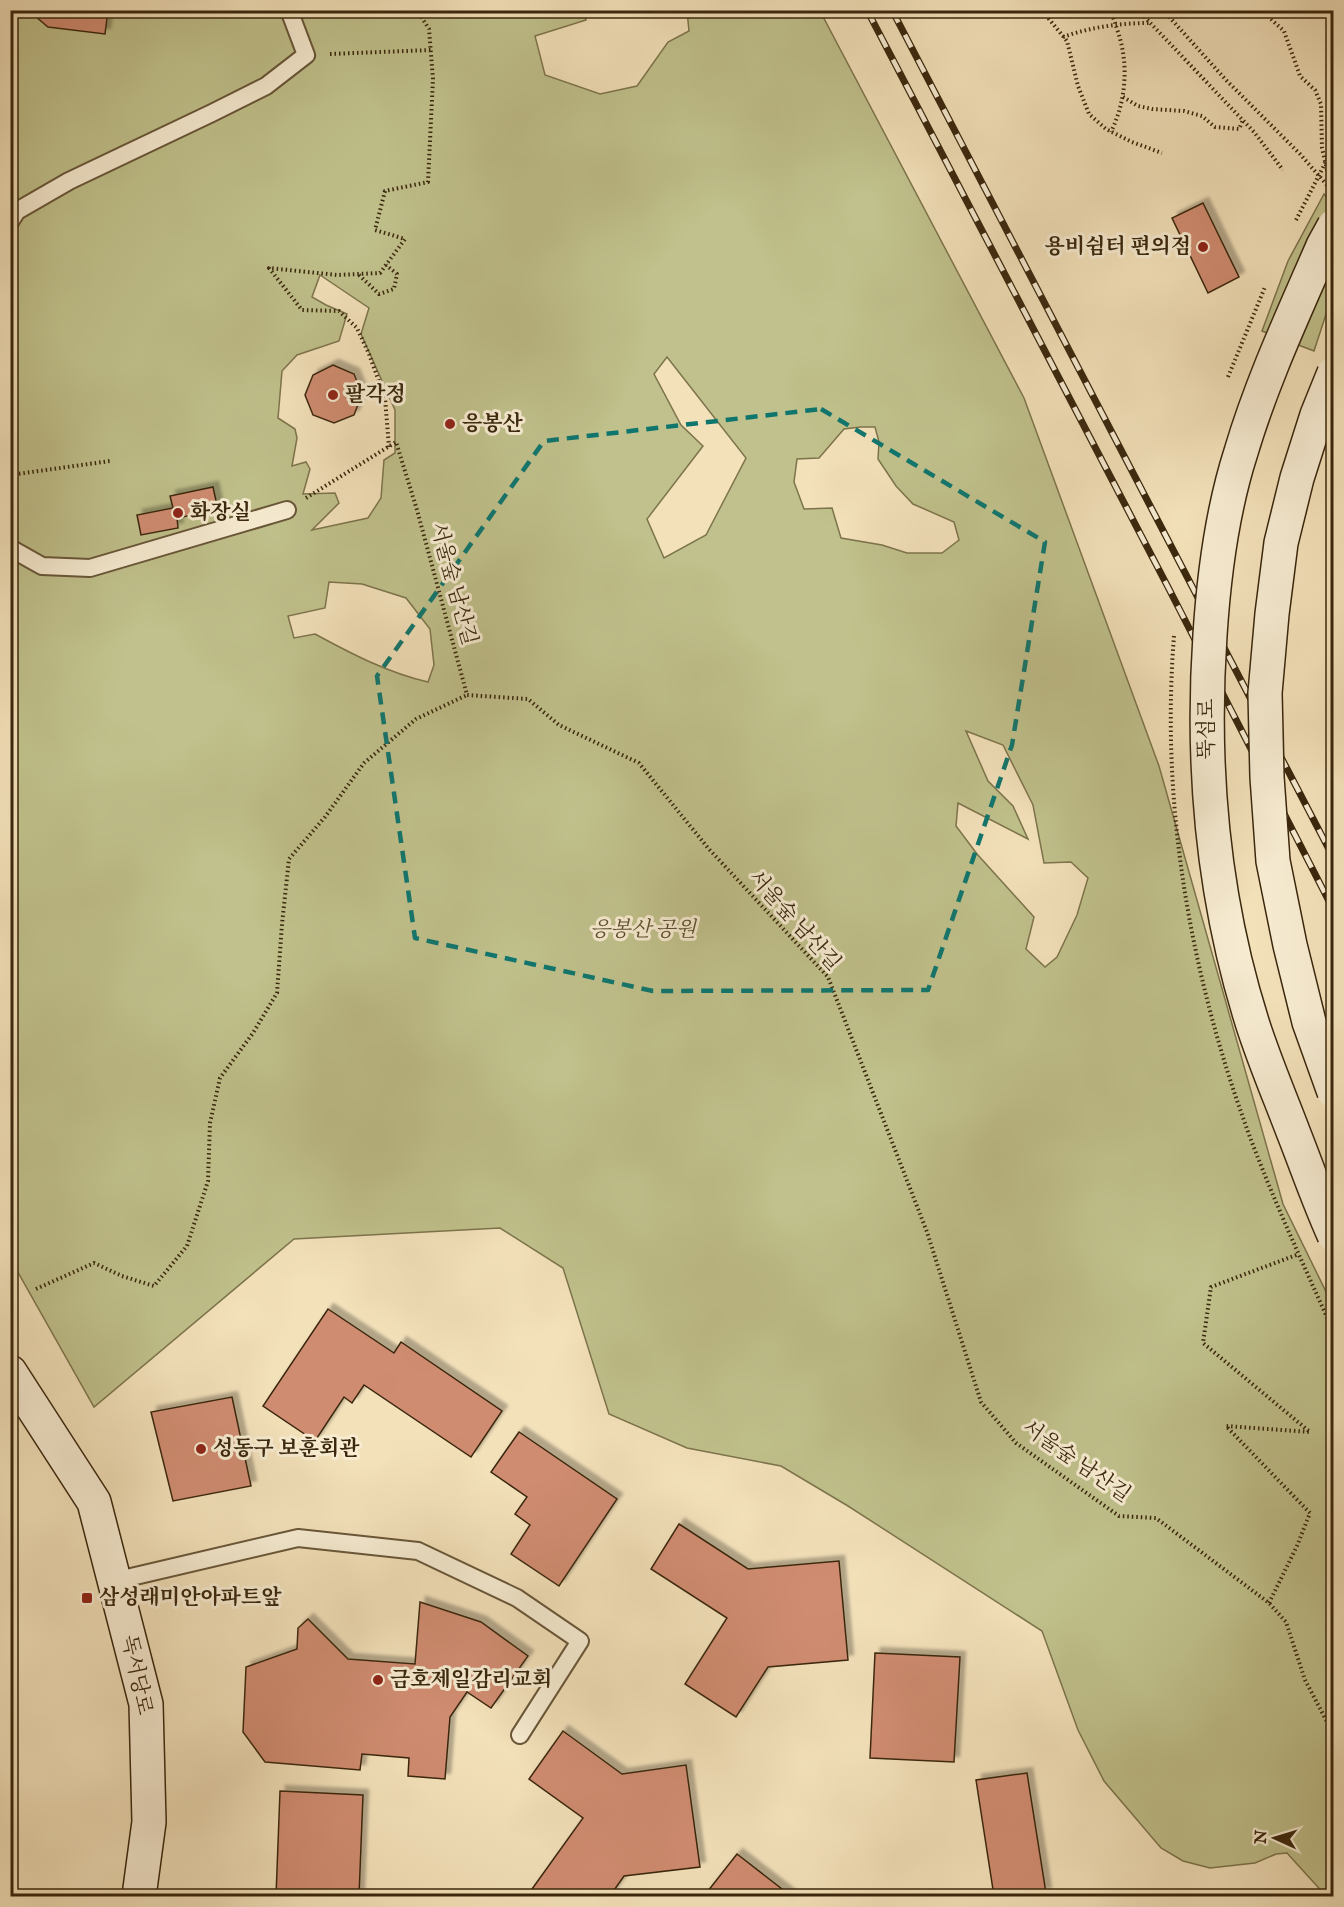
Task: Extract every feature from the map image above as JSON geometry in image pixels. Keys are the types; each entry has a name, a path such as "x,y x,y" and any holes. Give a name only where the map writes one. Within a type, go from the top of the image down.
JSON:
{"main road":[{"name":"뚝섬로","path":"1334,226 1268,374 1240,452 1222,526 1213,595 1206,740 1209,810 1218,879 1233,953 1252,1024 1334,1234"},
{"path":"1334,373 1296,478 1281,543 1265,693 1267,777 1273,861 1309,1022 1334,1092"},
{"name":"독서당로","path":"10,1372 94,1502 146,1704 149,1822 139,1896"}],"lane":[{"path":"10,222 17,211 69,181 266,86 306,55 289,10"},
{"path":"10,548 42,566 90,568 287,510"},
{"path":"114,1581 298,1538 418,1551 516,1598 580,1641 520,1735"}],"path":[{"path":"287,510 389,447 385,398 357,328 339,311 302,310 269,268 337,275 380,273 405,240 375,230 385,191 428,182 433,79 429,29 417,10"},
{"path":"1046,10 1067,41 1078,86 1089,114 1106,129 1162,153"},
{"path":"1109,10 1122,44 1125,62 1121,110 1112,132"},
{"path":"1138,10 1243,120 1283,170"},
{"path":"1163,10 1334,193"},
{"path":"1261,10 1284,31 1300,76 1315,90 1321,104 1322,148 1329,178 1334,185"},
{"path":"1063,37 1116,25 1150,23"},
{"path":"306,55 431,50"},
{"path":"1123,97 1138,106 1184,111 1202,116 1215,127 1239,129 1243,120"},
{"path":"358,274 379,294 394,289 396,281 397,274 386,265"},
{"name":"서울숲 남산길","path":"389,447 396,442 417,510 467,695 528,699 559,724 639,763 708,848 828,977 927,1232 981,1402 1016,1443 1119,1516 1156,1518 1269,1603 1286,1622 1305,1680 1334,1735"},
{"path":"10,475 110,461"},
{"path":"36,1289 94,1263 122,1276 154,1286 187,1246 208,1181 210,1122 220,1078 254,1033 277,993 289,859 325,817 364,763 416,719 467,695"},
{"path":"1269,1603 1297,1546 1310,1513 1226,1426 1310,1431 1203,1343 1211,1287 1299,1254"}],"highlighted area":[{"path":"821,409 1045,542 1012,745 928,990 653,991 415,938 377,676 544,441"}],"green space":[{"name":"응봉산 공원","path":"10,11 584,11 586,20 535,36 545,75 600,94 637,86 668,42 689,31 687,11 820,11 1024,398 1159,766 1283,1204 1333,1306 1333,1896 1326,1896 1287,1853 1276,1854 1255,1863 1210,1868 1183,1861 1161,1848 1104,1781 1078,1730 1042,1631 848,1506 781,1466 687,1448 609,1414 563,1268 500,1228 294,1239 94,1407 11,1260","holes":["320,275 369,308 361,334 395,410 395,453 384,460 381,498 368,518 312,530 339,503 335,493 303,494 310,469 306,462 292,466 297,438 295,429 278,418 282,371 297,355 339,341 347,314 312,297","667,357 746,458 706,535 664,558 647,519 703,446 681,425 654,374","875,427 879,442 878,459 896,486 913,504 954,522 959,540 942,553 907,553 882,545 841,538 832,508 804,509 794,482 797,459 819,458 844,429","329,582 362,584 406,598 430,629 434,665 428,682 384,668 315,634 294,638 288,616 325,608","966,731 1003,745 1033,805 1044,863 1071,862 1088,878 1077,915 1057,957 1045,967 1026,949 1034,917 977,854 956,826 958,803 1028,839 1013,806 988,781"]},
{"path":"1324,194 1333,205 1333,293 1314,351 1262,331 1288,261"}],"building":[{"path":"28,10 108,10 105,34 48,27"},
{"path":"1203,203 1239,277 1208,293 1172,218"},
{"name":"팔각정","path":"333,365 354,374 362,394 354,415 334,423 313,415 305,395 313,375"},
{"name":"화장실","path":"213,487 218,510 177,518 178,528 141,535 137,515 173,508 170,496"},
{"path":"328,1309 394,1353 401,1342 502,1411 471,1457 364,1385 352,1403 344,1397 315,1441 263,1406"},
{"name":"성동구 보훈회관","path":"232,1397 251,1486 173,1501 151,1412"},
{"path":"519,1432 617,1499 559,1586 511,1554 530,1525 515,1514 527,1497 491,1472"},
{"path":"679,1524 748,1569 839,1561 848,1660 768,1667 736,1717 685,1684 727,1618 651,1569"},
{"name":"금호제일감리교회","path":"420,1602 481,1622 528,1656 491,1708 467,1692 450,1717 445,1779 408,1776 409,1758 362,1754 360,1770 265,1762 243,1732 246,1667 297,1649 298,1628 308,1619 348,1659 415,1664"},
{"path":"875,1653 960,1657 954,1762 870,1758"},
{"path":"563,1731 622,1774 686,1765 700,1867 624,1876 610,1896 527,1896 583,1818 529,1779"},
{"path":"1027,1773 1046,1893 994,1896 976,1780"},
{"path":"280,1791 363,1795 359,1896 276,1896"},
{"path":"737,1854 791,1896 704,1896"}],"railway":[{"path":"867,10 1334,911"},
{"path":"892,10 1334,859"}],"place":[{"name":"용비쉼터 편의점","path":"1203,247"},
{"name":"팔각정","path":"333,395"},
{"name":"응봉산","path":"450,424"},
{"name":"화장실","path":"178,513"},
{"name":"성동구 보훈회관","path":"201,1449"},
{"name":"삼성래미안아파트앞","path":"87,1598"},
{"name":"금호제일감리교회","path":"378,1680"}]}
